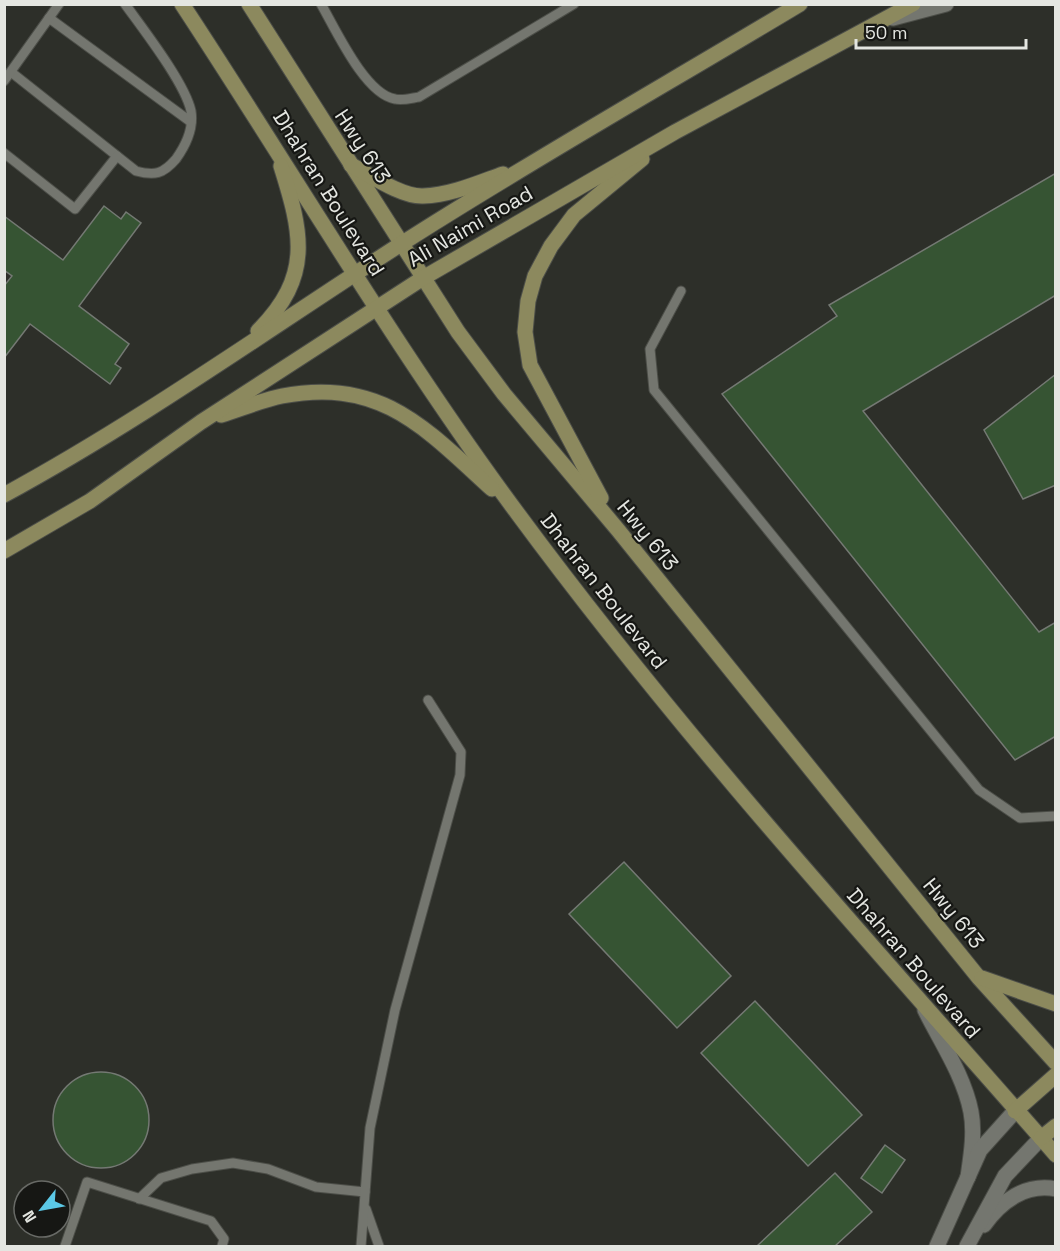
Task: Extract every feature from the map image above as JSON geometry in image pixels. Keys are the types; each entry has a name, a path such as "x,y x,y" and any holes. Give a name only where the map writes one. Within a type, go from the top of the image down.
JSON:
{"main road":[{"name":"Dhahran Boulevard","path":"182,4 450,420 585,604 703,751 922,1005 1056,1155"},
{"name":"Hwy 613","path":"249,4 458,332 504,394 618,530 980,978 1056,1063"},
{"name":"Ali Naimi Road","path":"4,495 63,463 402,244 539,159 800,4"},
{"name":"Ali Naimi Road","path":"4,551 90,501 201,422 423,278 675,132 890,19 913,4"},
{"path":"618,530 530,366 525,332 528,301 535,276 574,215 675,132"},
{"path":"235,354 279,310 296,269 297,218 275,146"},
{"path":"350,165 390,186 421,196 463,189 539,159"},
{"path":"201,422 280,396 316,392 349,393 370,399 408,417 432,435 517,512"},
{"path":"980,978 1056,1005"},
{"path":"1015,1110 1056,1075"},
{"path":"1041,1138 1056,1126"}],"street":[{"path":"890,19 946,4"},
{"path":"922,1005 964,1089 971,1113 972,1146 968,1177"},
{"path":"937,1246 980,1150 1015,1110"},
{"path":"967,1246 1005,1176 1041,1138"},
{"path":"967,1246 986,1221 1013,1197 1028,1189 1041,1186 1056,1189"}],"lane":[{"path":"4,81 59,4"},
{"path":"11,72 136,171 153,176 166,171 190,134 191,111 177,81 125,4"},
{"path":"321,4 366,78 384,96 397,100 419,97 574,4"},
{"path":"49,18 190,122"},
{"path":"4,153 75,209 117,156"},
{"path":"681,291 650,349 654,390 979,790 1020,818 1056,816"},
{"path":"361,1246 370,1128 395,1010 460,775 461,752 428,700"},
{"path":"139,1198 161,1178 192,1169 233,1163 268,1169 316,1187 365,1192"},
{"path":"66,1246 87,1182 211,1221 224,1239 222,1246"},
{"path":"364,1204 379,1246"}],"building":[{"path":"1056,173 1056,295 863,411 1039,632 1056,622 1056,736 1015,760 722,394 837,316 829,305"},
{"path":"104,206 121,219 126,212 141,223 79,306 129,344 115,364 121,368 110,384 30,324 4,358 4,286 12,276 4,270 4,216 63,260"},
{"path":"1056,374 1056,485 1023,499 984,430"},
{"path":"624,862 731,976 677,1028 569,914"},
{"path":"755,1001 862,1115 808,1166 701,1053"},
{"path":"101,1072 119,1075 135,1086 146,1102 149,1120 146,1138 135,1154 119,1165 101,1168 83,1165 67,1154 56,1138 53,1120 56,1102 67,1086 83,1075"},
{"path":"885,1145 905,1160 882,1193 861,1178"},
{"path":"835,1173 872,1212 835,1246 757,1246"}]}
